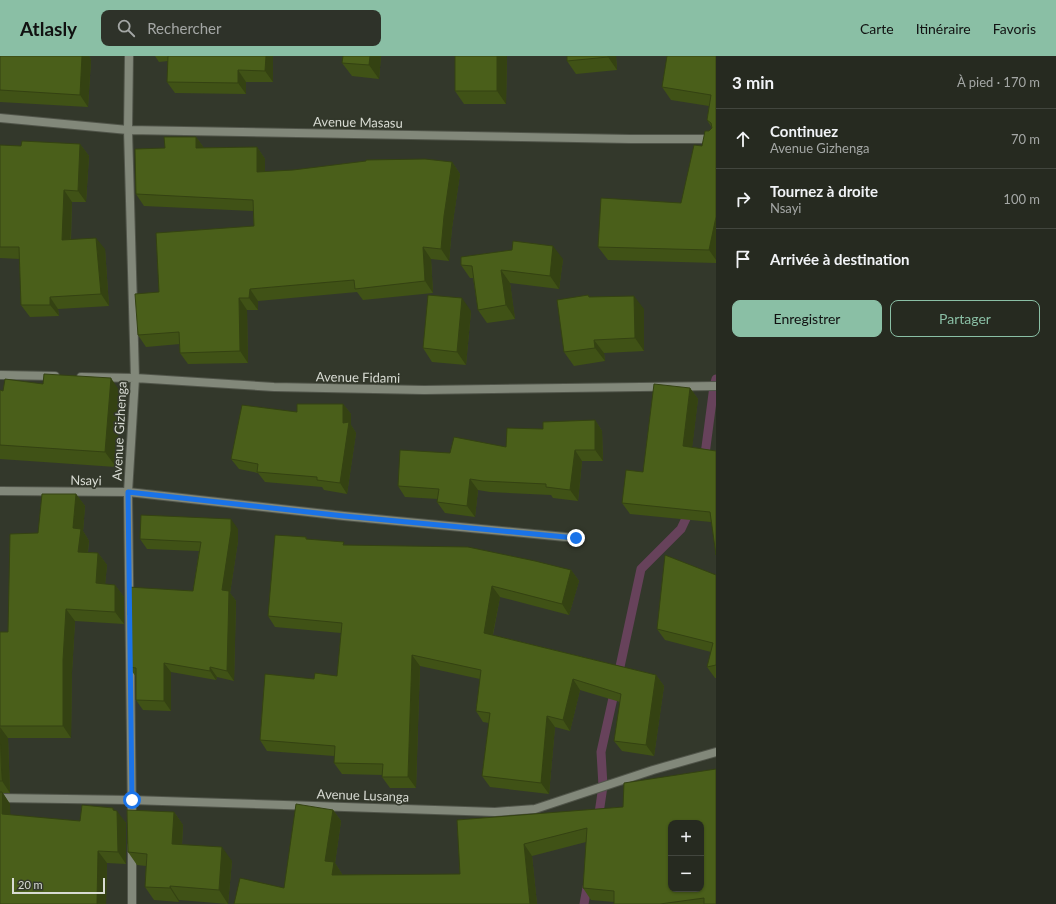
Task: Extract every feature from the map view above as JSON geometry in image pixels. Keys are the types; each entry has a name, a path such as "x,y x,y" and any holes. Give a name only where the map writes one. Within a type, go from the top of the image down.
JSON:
{"street":[{"name":"Avenue Gizhenga","path":"129,56 128,130 135,378 128,492 132,904"},
{"name":"Avenue Masasu","path":"0,118 128,130 630,139 716,139"},
{"name":"Avenue Fidami","path":"0,375 135,378 274,387 424,390 716,386"},
{"name":"Nsayi","path":"0,491 128,492 344,516 576,538"},
{"name":"Avenue Lusanga","path":"0,798 132,800 495,812 535,809 653,770 716,752"}],"building":[{"path":"0,56 82,56 80,95 0,90"},
{"path":"168,56 266,56 265,71 238,70 238,83 167,82"},
{"path":"343,56 370,56 369,65 342,63"},
{"path":"455,56 497,56 497,91 455,91"},
{"path":"567,56 608,56 608,57 567,61"},
{"path":"667,56 716,56 716,217 709,250 598,247 601,198 681,203 694,145 702,146 705,131 709,131 712,128 711,123 707,120 711,95 662,87"},
{"path":"164,137 196,137 196,148 257,147 257,172 293,170 366,160 425,159 452,162 441,249 423,247 425,281 355,289 354,280 250,289 249,298 239,298 240,351 180,353 179,332 138,335 135,294 159,292 156,233 254,226 253,200 136,194 135,149 165,148"},
{"path":"22,141 80,144 78,191 64,190 62,240 96,238 101,294 50,297 50,305 21,305 19,247 0,247 0,145 21,146"},
{"path":"513,241 553,246 550,276 501,270 506,305 478,310 472,266 461,265 461,257 512,250"},
{"path":"428,295 462,298 457,352 423,348"},
{"path":"588,295 589,297 634,296 635,338 594,340 595,348 564,352 557,300"},
{"path":"44,374 111,378 105,452 0,445 0,390 3,391 5,379 43,384"},
{"path":"654,384 690,388 683,446 716,451 716,555 710,512 622,503 626,470 643,472"},
{"path":"297,404 343,404 343,423 349,422 340,483 317,480 317,477 257,472 258,464 231,459 242,405 297,412"},
{"path":"595,420 595,450 575,450 570,490 546,487 546,484 470,479 467,506 437,502 439,489 398,486 400,450 450,453 454,437 506,447 507,428 543,429 543,422"},
{"path":"42,494 76,494 73,528 81,529 78,552 98,553 96,583 115,585 115,612 66,609 63,660 63,726 0,726 0,632 8,632 10,534 38,533"},
{"path":"141,515 231,519 231,531 222,590 229,591 227,671 210,667 210,671 164,663 164,701 136,700 136,668 129,667 131,615 128,615 128,587 193,591 201,542 140,539"},
{"path":"275,535 344,542 343,545 468,547 571,570 562,604 492,586 484,633 656,675 646,745 614,741 621,694 573,679 563,720 547,716 541,783 482,776 490,713 476,711 481,670 412,655 408,777 382,777 383,764 334,763 335,746 260,740 265,674 314,679 315,673 337,676 342,623 268,616"},
{"path":"665,555 716,575 716,665 707,667 713,643 657,629"},
{"path":"0,732 2,781 0,781"},
{"path":"716,769 716,904 704,904 704,898 660,904 614,904 614,891 583,888 587,828 524,844 530,904 234,904 240,878 284,888 296,804 333,810 325,861 334,862 332,875 460,874 457,820 623,807 624,783"},
{"path":"0,792 2,792 2,814 80,821 82,805 113,808 113,810 117,811 118,852 98,851 97,904 0,904"},
{"path":"127,810 174,812 172,844 222,847 219,890 170,886 170,888 145,887 147,854 128,852"}],"waterway":[{"path":"704,462 716,379"},
{"path":"618,676 641,569 681,529 690,510"},
{"path":"598,820 603,786 601,752 615,689"},
{"path":"584,904 588,882"}],"route":[{"path":"132,800 128,492 344,516 576,538"}]}
